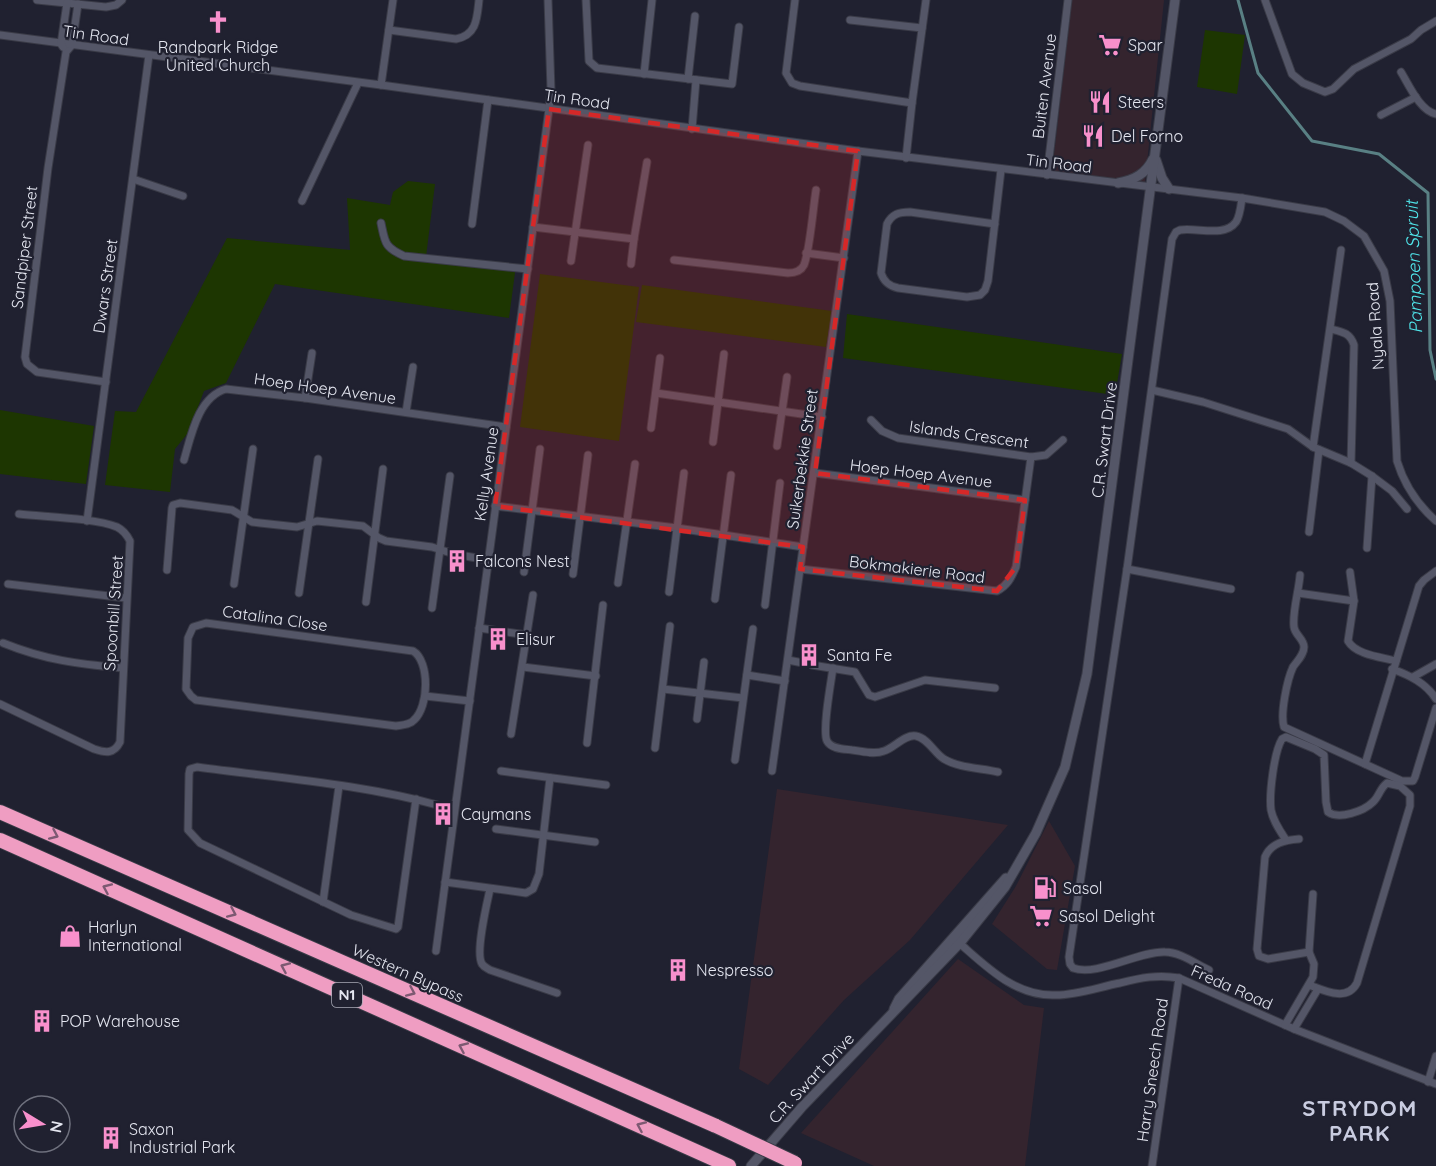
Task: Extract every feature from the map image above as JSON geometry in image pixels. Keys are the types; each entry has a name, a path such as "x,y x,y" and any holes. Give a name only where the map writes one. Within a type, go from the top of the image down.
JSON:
{"highway":[{"name":"Western Bypass","path":"0,812 799,1164"},
{"name":"N1","path":"0,840 729,1166"}],"street":[{"path":"37,0 112,7 122,0"},
{"path":"381,85 393,0"},
{"path":"389,30 462,38 475,28 479,0"},
{"name":"Kelly Avenue","path":"436,951 446,882 447,808 470,701 549,109 548,0"},
{"path":"586,0 589,62 597,68 732,84 739,27"},
{"path":"644,74 652,0"},
{"path":"795,0 786,73 792,83 912,103"},
{"path":"906,158 926,0"},
{"name":"Buiten Avenue","path":"1047,175 1068,0"},
{"name":"C.R. Swart Drive","path":"751,1166 802,1107 903,1003 996,900 1036,833 1065,767 1085,686 1156,156 1174,0"},
{"path":"1265,0 1292,74 1299,81 1325,92 1333,89 1354,69 1411,39 1436,21"},
{"path":"67,3 61,44 66,52 72,45 78,4"},
{"path":"687,79 695,16"},
{"path":"850,20 922,28"},
{"name":"Tin Road","path":"0,35 906,158 1151,187"},
{"name":"Sandpiper Street","path":"66,52 48,168 25,357 27,364 38,372 106,382"},
{"name":"Dwars Street","path":"87,521 149,55"},
{"path":"1401,72 1416,97 1430,112 1436,114"},
{"path":"692,129 696,80"},
{"path":"302,201 358,83"},
{"path":"1382,116 1416,97"},
{"path":"472,224 488,100"},
{"path":"571,261 588,145"},
{"name":"Suikerbekkie Street","path":"772,771 858,151"},
{"path":"1118,183 1130,181 1142,173 1156,156"},
{"path":"1156,156 1162,178 1169,189"},
{"path":"631,264 647,162"},
{"path":"995,224 910,212 897,214 891,217 887,224 881,273 883,279 898,288 968,297 980,295 985,290 988,281 995,224 1001,170"},
{"path":"134,179 183,196"},
{"name":"Nyala Road","path":"1151,187 1242,198 1325,212 1335,215 1356,229 1374,250 1384,271 1390,302 1397,461 1417,501 1436,521"},
{"path":"674,260 788,273 799,270 803,266 806,253 816,190"},
{"path":"1209,970 1168,952 1154,953 1087,970 1077,969 1070,964 1069,957 1174,235 1186,229 1208,231 1226,228 1238,219 1242,198"},
{"path":"381,223 388,248 404,256 528,269"},
{"path":"533,227 634,239"},
{"path":"1309,532 1316,448 1341,250"},
{"path":"806,253 844,258"},
{"path":"1331,329 1347,333 1354,345 1351,463"},
{"path":"305,398 312,353"},
{"path":"713,442 724,354"},
{"path":"651,428 660,358"},
{"path":"406,412 413,367"},
{"path":"777,446 787,377"},
{"name":"Hoep Hoep Avenue","path":"184,460 193,429 203,408 220,391 237,390 305,398 506,427"},
{"path":"1152,390 1203,402 1288,429 1316,448 1351,463 1372,476 1392,492 1407,509"},
{"path":"656,393 822,417"},
{"name":"Islands Crescent","path":"871,420 882,431 898,438 1031,457 1046,455 1062,440"},
{"path":"234,584 253,449"},
{"path":"524,572 540,449"},
{"path":"573,574 588,455"},
{"name":"Bokmakierie Road","path":"800,569 997,591 1005,587 1016,567 1031,457"},
{"path":"299,593 318,459"},
{"path":"618,583 635,464"},
{"path":"366,602 383,469"},
{"path":"669,592 684,473"},
{"name":"Hoep Hoep Avenue","path":"815,473 1025,500"},
{"path":"432,608 450,476"},
{"path":"715,599 731,476"},
{"path":"1366,548 1372,476"},
{"path":"765,605 780,483"},
{"path":"167,570 170,525 174,505 188,503 232,510 260,524 297,527 317,521 363,526 386,541 432,547 488,560"},
{"path":"495,506 677,528 803,547"},
{"path":"19,514 87,521"},
{"name":"Spoonbill Street","path":"0,704 102,752 115,750 121,737 122,669 130,549 127,535 116,527 87,521"},
{"path":"1127,569 1231,590"},
{"path":"1365,764 1419,586 1436,571"},
{"path":"1350,572 1354,601 1348,636 1351,647 1396,661"},
{"path":"1300,575 1293,625 1304,644 1304,649 1290,678 1282,714 1284,727 1402,782 1413,781 1436,708"},
{"path":"8,584 126,598"},
{"path":"1298,593 1354,601"},
{"path":"511,734 533,595"},
{"path":"587,743 603,605"},
{"name":"Catalina Close","path":"206,623 413,651 423,662 425,696 414,721 396,726 196,700 186,689 188,638 193,627 206,623"},
{"path":"655,747 670,626"},
{"path":"479,628 527,635"},
{"path":"735,760 753,629"},
{"path":"3,643 28,653 56,660 122,669"},
{"path":"788,660 803,663"},
{"path":"698,719 704,662"},
{"path":"1413,677 1436,664"},
{"path":"812,665 855,672 868,695 875,697 925,680 996,688"},
{"path":"523,667 596,675"},
{"path":"833,668 826,728 827,741 830,745 840,749 878,752 915,736 922,739 940,757 951,763 998,772"},
{"path":"1392,669 1413,677 1436,699"},
{"path":"747,675 785,681"},
{"path":"663,690 743,698"},
{"path":"425,696 470,701"},
{"path":"1286,840 1274,820 1270,797 1278,748 1282,739 1286,737 1316,749 1324,755 1326,802 1329,812 1333,815 1345,815 1372,803 1387,783 1400,786 1410,795 1410,806 1358,983 1348,993 1340,994 1309,986"},
{"path":"416,799 397,928 394,929 323,902 200,843 188,830 187,824 189,774 190,769 197,767 339,786 416,799 447,808"},
{"path":"501,771 606,785"},
{"path":"446,882 526,893 533,889 538,874 550,778"},
{"path":"323,902 339,786"},
{"path":"496,829 595,842"},
{"path":"1299,839 1286,840 1272,847 1265,857 1257,953 1268,959 1309,952"},
{"path":"490,889 481,944 482,964 490,970 556,993"},
{"path":"1285,1025 1309,986 1314,973 1309,952 1313,894"},
{"name":"Freda Road","path":"957,941 997,975 1028,992 1046,995 1069,994 1149,976 1179,978 1294,1029 1432,1083"},
{"name":"Harry Sneech Road","path":"1152,1166 1179,978"},
{"path":"1294,1029 1318,988"},
{"path":"1432,1083 1436,1056"}],"highlighted area":[{"path":"549,109 858,151 815,473 1025,500 1016,567 997,591 800,569 803,547 495,506"}],"shaded area":[{"path":"1072,0 1164,0 1145,182 1052,172"},
{"path":"777,789 1008,825 910,940 844,1000 768,1085 739,1069"},
{"path":"1049,821 1075,866 1057,970 1047,969 992,924 1016,886"},
{"path":"958,959 1024,1005 1044,1008 1025,1166 874,1166 801,1133"}],"green space":[{"path":"1205,30 1245,35 1237,94 1197,87"},
{"path":"408,181 435,184 426,257 516,265 509,318 275,284 226,383 204,391 188,433 175,449 170,492 105,485 115,411 136,412 227,238 350,250 347,198 390,205 393,192"},
{"path":"540,274 639,287 619,441 520,427"},
{"path":"642,285 832,311 826,347 636,322"},
{"path":"847,314 1122,354 1115,395 843,358"},
{"path":"0,410 94,426 86,484 0,474"}],"waterway":[{"name":"Pampoen Spruit","path":"1238,0 1258,73 1312,141 1379,154 1428,193 1430,350 1436,379"}],"place":[{"name":"Randpark Ridge United Church","path":"218,22"},
{"name":"Spar","path":"1110,45"},
{"name":"Steers","path":"1100,102"},
{"name":"Del Forno","path":"1093,136"},
{"name":"Falcons Nest","path":"457,561"},
{"name":"Elisur","path":"498,639"},
{"name":"Santa Fe","path":"809,655"},
{"name":"Caymans","path":"443,814"},
{"name":"Sasol","path":"1045,888"},
{"name":"Sasol Delight","path":"1041,916"},
{"name":"Harlyn International","path":"70,936"},
{"name":"Nespresso","path":"678,970"},
{"name":"POP Warehouse","path":"42,1021"},
{"name":"Saxon Industrial Park","path":"111,1138"}],"district":[{"name":"STRYDOM PARK","path":"1360,1120"}]}
